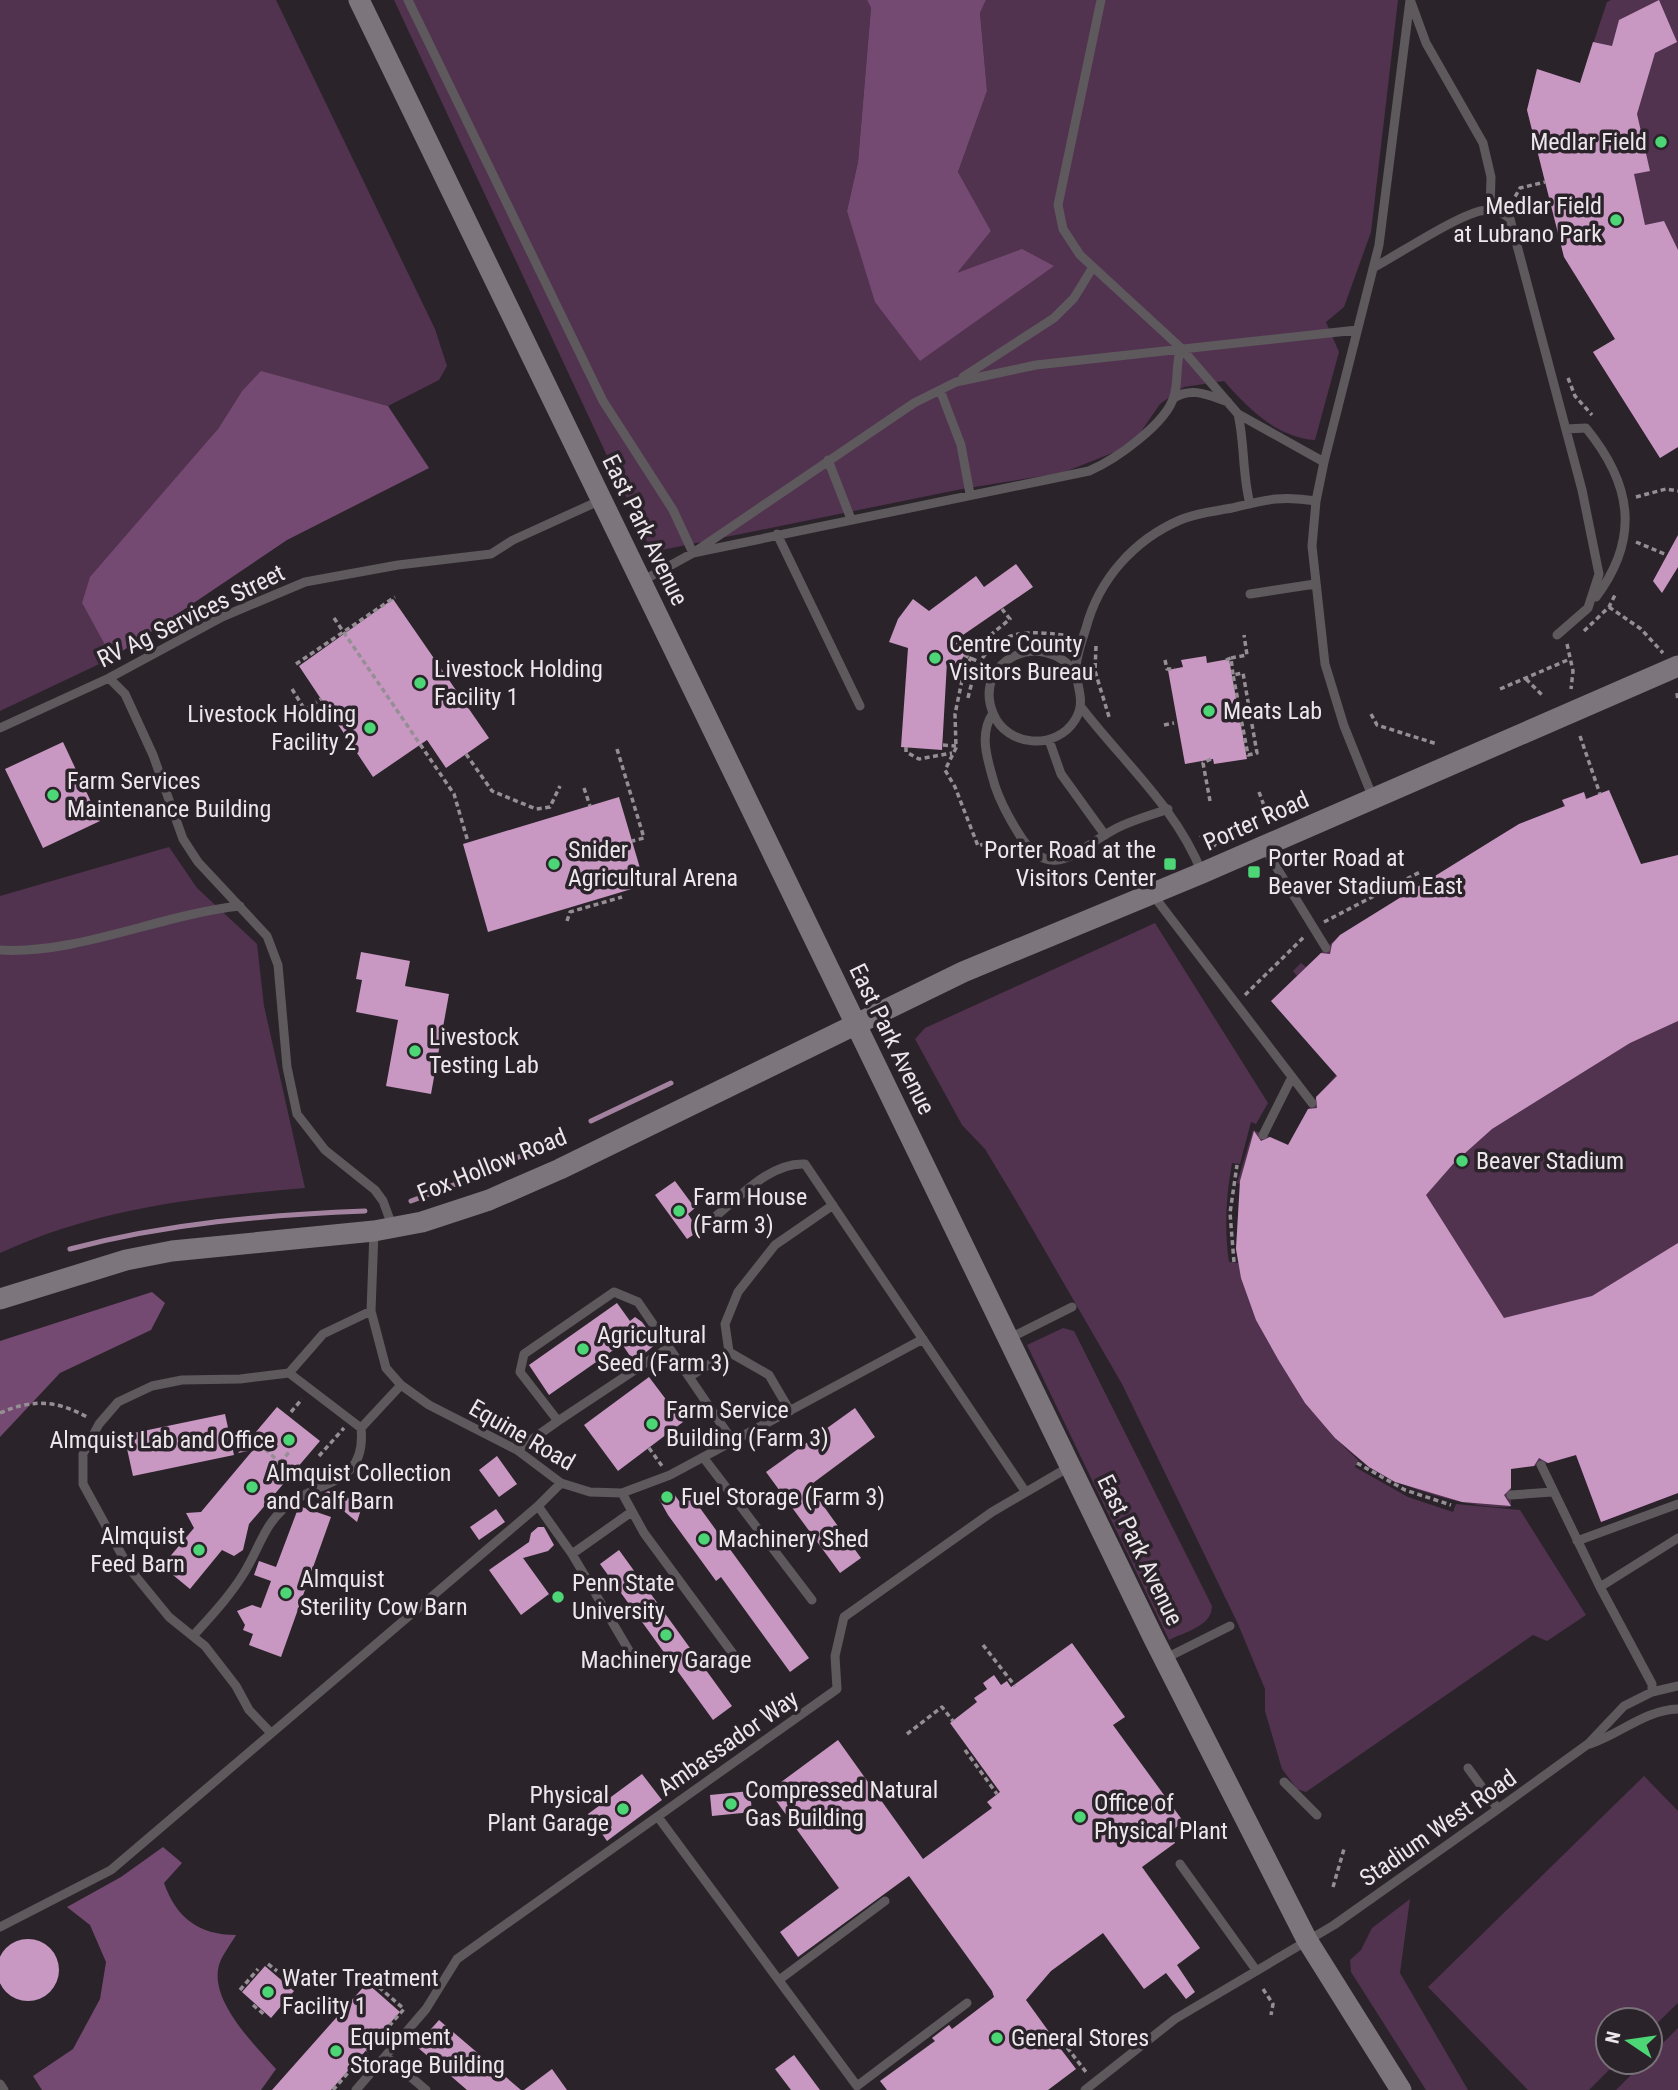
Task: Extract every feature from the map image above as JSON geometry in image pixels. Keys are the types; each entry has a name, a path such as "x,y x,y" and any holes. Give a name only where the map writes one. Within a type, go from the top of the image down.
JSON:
{"main road":[{"name":"East Park Avenue","path":"359,0 1164,1659 1307,1940 1401,2090"},
{"name":"Porter Road","path":"855,1023 963,972 1374,798 1670,659"},
{"name":"Fox Hollow Road","path":"0,1298 125,1260 172,1251 383,1229 447,1215 560,1169 855,1023"}],"lane":[{"path":"408,0 603,401 673,510 693,553"},
{"path":"1101,0 1058,205 1063,229 1069,240 1093,267 1181,348 1238,414 1245,445 1243,466 1250,504"},
{"path":"1410,0 1426,43 1483,143 1490,177 1490,210"},
{"path":"1374,798 1344,726 1325,664 1312,546 1315,501 1379,245 1410,0"},
{"path":"1373,268 1469,215 1490,210 1505,214 1513,227 1525,268 1582,490 1599,574 1588,607"},
{"path":"640,582 693,553 828,460 1054,318 1074,298 1093,267"},
{"path":"956,382 1036,365 1357,330"},
{"path":"1174,398 1176,360 1181,348"},
{"path":"940,390 961,444 970,494"},
{"path":"693,553 1090,471 1109,463 1131,448 1174,398 1184,391 1195,391 1230,403"},
{"path":"1238,414 1324,462"},
{"path":"1557,635 1588,607 1613,572 1622,550 1625,506 1620,482 1608,455 1593,435 1586,428 1566,429"},
{"path":"828,460 851,519"},
{"path":"1076,673 1053,653 1030,650 1015,655 1000,667 993,679 990,695 993,713 1001,727 1016,738 1030,742 1049,740 1062,734 1074,722 1080,707 1081,688 1076,673 1086,626 1100,591 1112,571 1133,550 1182,519 1286,496 1315,501"},
{"name":"RV Ag Services Street","path":"1,727 109,678 222,617 306,582 398,565 491,554 513,540 601,500"},
{"path":"777,534 860,706"},
{"path":"1250,594 1315,584"},
{"path":"109,678 125,694 153,755 183,839 198,862 267,936 278,965 287,1067 297,1114 325,1150 375,1190 383,1201 383,1229"},
{"path":"1080,707 1118,755 1147,782 1168,809 1202,873"},
{"path":"993,713 985,724 984,737 1001,804 1030,852 1040,859 1069,857 1119,827 1168,809"},
{"path":"1049,740 1061,774 1105,835"},
{"path":"1263,845 1326,948"},
{"path":"1152,894 1312,1103"},
{"path":"0,950 38,949 205,909 240,906"},
{"path":"1263,1135 1292,1077"},
{"path":"710,1221 774,1170 793,1164 805,1164 1025,1491"},
{"path":"729,1352 725,1324 738,1292 775,1245 833,1205"},
{"name":"Equine Road","path":"383,1229 371,1311 386,1368 401,1385 429,1405 517,1450 561,1483 590,1492 622,1493 670,1475 923,1339"},
{"path":"558,1421 520,1372 524,1354 614,1292 638,1302 732,1440"},
{"path":"1008,1339 1072,1307"},
{"path":"271,1733 249,1710 236,1686 193,1636 169,1617 129,1568 83,1484 83,1454 99,1424 118,1402 152,1386 182,1380 240,1379 289,1373 323,1334 371,1311"},
{"path":"517,1450 668,1348"},
{"path":"690,1377 729,1352"},
{"path":"729,1352 769,1374 790,1411"},
{"path":"193,1636 245,1572 262,1533 284,1507 303,1495 329,1486 349,1471 363,1447 361,1428 289,1373"},
{"path":"361,1428 401,1385"},
{"path":"703,1457 811,1600"},
{"path":"1541,1465 1600,1587 1652,1684 1652,1692"},
{"name":"Ambassador Way","path":"356,2090 426,2009 457,1959 837,1689 835,1656 844,1617 1025,1491 1071,1466"},
{"path":"0,1927 111,1870 538,1506 561,1483"},
{"path":"1511,1494 1552,1492"},
{"path":"622,1493 630,1513 742,1666"},
{"path":"1577,1541 1678,1504"},
{"path":"538,1506 572,1554 634,1659"},
{"path":"572,1554 630,1513"},
{"path":"1600,1587 1678,1538"},
{"path":"1164,1659 1230,1626"},
{"path":"1588,1744 1611,1717 1652,1692 1678,1686"},
{"path":"1588,1744 1607,1738 1645,1717 1678,1709"},
{"name":"Stadium West Road","path":"1085,2090 1175,2019 1334,1925 1588,1744"},
{"path":"1468,1768 1498,1809"},
{"path":"1283,1782 1317,1815"},
{"path":"658,1817 857,2086 865,2086 967,2003"},
{"path":"1180,1864 1256,1970"},
{"path":"779,1980 885,1901"},
{"path":"386,2056 426,2090"},
{"path":"0,2084 4,2090"}],"path":[{"path":"1505,214 1520,188 1545,182"},
{"path":"1636,497 1666,489 1678,491"},
{"path":"1636,542 1667,555"},
{"path":"296,664 395,597"},
{"path":"1608,607 1641,629 1670,659"},
{"path":"993,841 978,846 955,787 946,775 956,746 957,695 977,646 1010,619 1002,609"},
{"path":"334,618 454,794 468,842"},
{"path":"994,631 1001,639"},
{"path":"1233,675 1243,674 1257,753 1248,755 1229,661 1247,655 1244,635"},
{"path":"964,654 979,662"},
{"path":"1500,689 1570,659"},
{"path":"1165,660 1167,669 1175,669"},
{"path":"1525,678 1544,698"},
{"path":"292,689 305,709 321,699"},
{"path":"1677,693 1678,702"},
{"path":"1240,710 1249,708"},
{"path":"1371,714 1377,726 1437,744"},
{"path":"1164,724 1174,723"},
{"path":"1580,736 1600,794"},
{"path":"943,745 956,746"},
{"path":"906,747 906,752 919,759 940,757 954,752"},
{"path":"617,749 644,838 632,841"},
{"path":"466,754 492,791 536,809 550,807 560,786"},
{"path":"1210,801 1203,763 1211,759"},
{"path":"584,788 590,806"},
{"path":"1259,792 1271,824"},
{"path":"1236,1004 1314,928 1420,872"},
{"path":"567,920 570,912 622,897"},
{"path":"1234,1262 1230,1213 1237,1165"},
{"path":"1230,1213 1239,1213"},
{"path":"0,1413 22,1403 41,1401 78,1412 99,1424"},
{"path":"319,1456 351,1420"},
{"path":"649,1448 670,1475"},
{"path":"265,1449 298,1479 307,1481"},
{"path":"280,1463 290,1451"},
{"path":"1357,1463 1405,1490 1451,1505"},
{"path":"309,1468 314,1473"},
{"path":"1405,1490 1408,1484"},
{"path":"983,1645 1014,1686"},
{"path":"907,1734 942,1707 953,1721"},
{"path":"965,1750 997,1794"},
{"path":"1333,1887 1344,1849"},
{"path":"268,1964 277,1971"},
{"path":"240,1990 258,1969"},
{"path":"333,2090 404,2010 373,1983"},
{"path":"1263,1989 1273,2004 1271,2015"},
{"path":"253,2005 266,2016"},
{"path":"1062,2041 1081,2067 1096,2081"}],"shaded area":[{"path":"0,0 276,0 435,329 447,366 439,380 388,406 261,372 242,391 218,429 82,603 112,658 0,711"},
{"path":"394,0 867,0 871,8 858,162 847,211 955,274 991,231 958,172 987,91 980,13 986,0 1398,0 1371,232 1344,307 1326,322 1339,352 1315,440 1288,433 1264,420 1224,381 1184,387 1160,404 1140,433 1115,452 1062,473 962,489 652,552"},
{"path":"867,0 986,0 980,13 987,91 958,172 991,231 957,273 1022,249 1054,266 920,361 875,302 847,211 858,162 871,8"},
{"name":"Medlar Field at Lubrano Park","path":"1678,0 1678,447 1660,458 1593,352 1615,339 1564,257 1527,110 1537,69 1580,83 1607,2"},
{"path":"261,371 388,406 429,468 287,540 112,658 82,603 90,577 218,429 242,391"},
{"path":"1609,790 1641,865 1678,855 1678,1493 1601,1522 1576,1455 1541,1465 1511,1468 1511,1507 1476,1505 1418,1490 1383,1475 1365,1464 1336,1439 1358,1460 1355,1467 1408,1497 1453,1512 1456,1504 1520,1510 1586,1615 1547,1641 1533,1635 1306,1792 1297,1789 1282,1769 1265,1711 1265,1689 1238,1624 1122,1384 985,1149 962,1125 915,1039 925,1028 1155,923 1268,1103 1256,1124 1251,1122 1240,1164 1232,1163 1226,1212 1227,1249 1229,1262 1238,1263 1241,1273 1236,1249 1240,1184 1237,1183 1253,1130 1289,1145 1312,1103 1336,1075 1271,1001 1297,976 1293,971 1301,963 1306,967 1340,935 1519,824 1564,807 1562,800 1584,792 1587,799"},
{"path":"169,847 197,888 257,944 264,1006 305,1188 187,1201 112,1215 38,1237 0,1253 0,896"},
{"path":"152,1292 165,1303 151,1330 60,1373 0,1437 0,1341"},
{"path":"1063,1328 1074,1331 1212,1606 1208,1619 1203,1623 1169,1640 1027,1345"},
{"path":"1644,1776 1678,1811 1678,2003 1664,2016 1664,2006 1594,2006 1594,2076 1603,2076 1589,2090 1528,2090 1428,1987"},
{"path":"163,1847 182,1863 164,1883 182,1914 190,1922 210,1932 236,1935 219,1965 221,1993 236,2022 276,2069 261,2090 42,2090 33,2076 73,2049 100,1999 106,1962 90,1925 67,1907 121,1877"},
{"path":"1410,1899 1400,1973 1468,2090 1426,2090 1351,1972 1350,1960 1361,1950 1372,1928"},
{"path":"1678,2028 1678,2090 1616,2090 1630,2076 1664,2076 1664,2042"}],"building":[{"name":"Medlar Field at Lubrano Park","path":"1659,0 1677,42 1655,53 1637,114 1650,171 1634,174 1645,225 1664,221 1678,250 1678,447 1660,458 1593,352 1615,339 1564,257 1527,110 1537,69 1580,83 1593,42 1612,46 1619,20"},
{"path":"1678,535 1678,567 1662,593 1653,581"},
{"name":"Centre County Visitors Bureau","path":"1016,564 1033,587 960,637 971,643 957,668 947,662 942,750 901,747 908,648 889,642 898,619 913,599 929,611 976,576 984,587"},
{"path":"393,599 489,738 446,768 427,740 373,777 299,666"},
{"name":"Meats Lab","path":"1206,656 1207,663 1229,659 1247,759 1214,764 1213,759 1185,764 1168,670 1183,667 1181,660"},
{"name":"Farm Services Maintenance Building","path":"63,742 100,821 43,848 5,769"},
{"name":"Beaver Stadium","path":"1609,790 1641,864 1678,855 1678,1021 1630,1043 1492,1129 1454,1163 1426,1195 1504,1318 1592,1296 1678,1243 1678,1493 1601,1522 1576,1455 1548,1463 1539,1458 1534,1466 1511,1469 1511,1488 1504,1495 1511,1506 1462,1502 1395,1482 1369,1467 1335,1438 1305,1403 1279,1361 1256,1320 1241,1278 1236,1249 1240,1181 1254,1131 1261,1141 1270,1137 1288,1145 1308,1109 1317,1108 1316,1097 1337,1076 1271,1001 1321,953 1330,954 1332,944 1340,935 1519,824 1565,806 1562,800 1584,792 1586,799"},
{"name":"Snider Agricultural Arena","path":"619,797 645,885 488,932 463,844"},
{"name":"Livestock Testing Lab","path":"361,952 410,961 405,986 449,994 431,1094 386,1086 398,1020 356,1012 362,980 356,979"},
{"name":"Farm House (Farm 3)","path":"675,1181 695,1208 688,1214 699,1231 687,1239 655,1195"},
{"name":"Agricultural Seed (Farm 3)","path":"617,1303 630,1321 635,1317 642,1322 657,1343 638,1359 630,1356 622,1344 549,1395 529,1365"},
{"name":"Farm Service Building (Farm 3)","path":"649,1377 683,1422 618,1471 584,1425"},
{"path":"277,1407 320,1441 249,1524 243,1550 234,1556 222,1550 190,1589 162,1566 194,1528 186,1513 201,1512 253,1450 238,1453"},
{"path":"855,1408 875,1437 809,1486 861,1558 840,1573 766,1472"},
{"path":"225,1414 234,1455 133,1476 124,1435"},
{"path":"497,1456 517,1484 499,1497 479,1470"},
{"path":"671,1490 682,1505 692,1497 809,1658 790,1672 721,1577 716,1581 668,1515 659,1499"},
{"path":"328,1491 363,1503 357,1522 323,1494"},
{"name":"Almquist Sterility Cow Barn","path":"299,1506 331,1517 281,1657 249,1645 253,1634 243,1630 245,1625 237,1611 252,1605 261,1608 271,1581 254,1575 259,1561 276,1567"},
{"path":"496,1509 505,1522 479,1540 470,1527"},
{"path":"538,1527 544,1527 554,1545 548,1551 523,1558 549,1594 521,1615 489,1570 529,1542 531,1533"},
{"name":"Machinery Garage","path":"619,1550 732,1706 713,1720 600,1564"},
{"name":"Office of Physical Plant","path":"1072,1643 1125,1717 1113,1725 1183,1821 1169,1834 1175,1843 1142,1867 1200,1948 1177,1965 1195,1992 1186,1999 1166,1973 1144,1989 1103,1933 1051,1971 1026,2000 1052,2036 1058,2033 1065,2046 1060,2048 1076,2069 1048,2090 887,2090 880,2081 935,2041 932,2038 949,2025 952,2029 994,1997 992,1991 909,1876 798,1957 780,1932 839,1888 769,1791 838,1740 923,1859 992,1808 987,1802 1000,1792 950,1723 977,1702 974,1698 987,1689 983,1683 994,1675 1001,1685 1007,1681 1011,1687"},
{"name":"Physical Plant Garage","path":"642,1774 662,1800 607,1841 588,1814"},
{"name":"Compressed Natural Gas Building","path":"750,1791 752,1812 712,1816 710,1795"},
{"path":"22,1939 34,1939 50,1948 57,1958 57,1982 50,1992 34,2001 22,2001 11,1996 2,1987 -3,1976 -3,1964 2,1953 11,1944"},
{"name":"Water Treatment Facility 1","path":"265,1966 294,1991 271,2018 242,1992"},
{"name":"Equipment Storage Building","path":"367,1983 400,2012 331,2090 272,2090"},
{"path":"439,2020 521,2090 467,2090 416,2046"},
{"path":"794,2055 820,2090 791,2090 775,2069"},
{"path":"552,2069 567,2090 524,2090"}],"waterway":[{"path":"591,1121 671,1083"},
{"path":"411,1201 485,1173 542,1146"},
{"path":"70,1249 143,1233 217,1222 365,1211"}],"place":[{"name":"Medlar Field","path":"1661,142"},
{"name":"Medlar Field at Lubrano Park","path":"1616,220"},
{"name":"Centre County Visitors Bureau","path":"935,658"},
{"name":"Livestock Holding Facility 1","path":"420,683"},
{"name":"Meats Lab","path":"1209,711"},
{"name":"Livestock Holding Facility 2","path":"370,728"},
{"name":"Farm Services Maintenance Building","path":"53,795"},
{"name":"Snider Agricultural Arena","path":"554,864"},
{"name":"Porter Road at the Visitors Center","path":"1170,864"},
{"name":"Porter Road at Beaver Stadium East","path":"1254,872"},
{"name":"Livestock Testing Lab","path":"415,1051"},
{"name":"Beaver Stadium","path":"1462,1161"},
{"name":"Farm House (Farm 3)","path":"679,1211"},
{"name":"Agricultural Seed (Farm 3)","path":"583,1349"},
{"name":"Farm Service Building (Farm 3)","path":"652,1424"},
{"name":"Almquist Lab and Office","path":"289,1440"},
{"name":"Almquist Collection and Calf Barn","path":"252,1487"},
{"name":"Fuel Storage (Farm 3)","path":"667,1497"},
{"name":"Machinery Shed","path":"704,1539"},
{"name":"Almquist Feed Barn","path":"199,1550"},
{"name":"Almquist Sterility Cow Barn","path":"286,1593"},
{"name":"Penn State University","path":"558,1597"},
{"name":"Machinery Garage","path":"666,1635"},
{"name":"Compressed Natural Gas Building","path":"731,1804"},
{"name":"Physical Plant Garage","path":"623,1809"},
{"name":"Office of Physical Plant","path":"1080,1817"},
{"name":"Water Treatment Facility 1","path":"268,1992"},
{"name":"General Stores","path":"997,2038"},
{"name":"Equipment Storage Building","path":"336,2051"}]}
